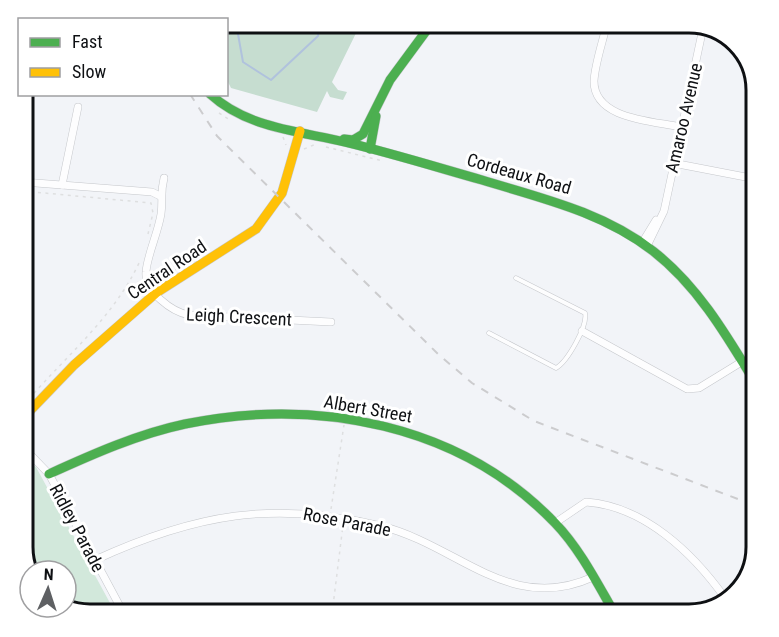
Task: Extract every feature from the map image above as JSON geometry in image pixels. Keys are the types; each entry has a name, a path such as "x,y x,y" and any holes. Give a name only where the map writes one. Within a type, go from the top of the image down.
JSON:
{"main road":[{"path":"321,136 358,138 390,80 424,33"},
{"name":"Cordeaux Road","path":"212,96 232,113 568,205 615,226 644,244 694,290 746,366"},
{"path":"370,149 376,108"},
{"name":"Central Road","path":"33,408 74,365 156,293 242,240 263,222 282,193 300,131"},
{"name":"Albert Street","path":"49,474 134,438 187,423 243,416 290,415 345,418 418,435 469,456 507,481 555,523 593,577 609,604"}],"street":[{"path":"605,33 594,82 600,101 617,112 681,127"},
{"name":"Amaroo Avenue","path":"644,244 663,208 702,34"},
{"path":"62,185 78,107"},
{"path":"673,163 746,177"},
{"path":"147,279 146,273 161,214 160,196 164,178"},
{"path":"33,183 152,192 160,196"},
{"name":"Leigh Crescent","path":"147,279 156,293 177,313 331,322"},
{"path":"582,331 687,389 699,388 743,361"},
{"name":"Ridley Parade","path":"33,457 49,474 118,604"},
{"path":"555,523 586,502 626,514 661,532 680,545 721,594"},
{"name":"Rose Parade","path":"95,560 158,533 211,519 273,511 330,516 384,526 445,550 498,580 536,590 574,586 593,577"}],"lane":[{"path":"489,333 556,368 563,362 582,331 585,313 516,278"}],"path":[{"path":"306,149 316,144 392,163"},
{"path":"33,192 151,203 153,213 147,238"},
{"path":"33,396 94,332 130,284 142,254"},
{"path":"130,284 134,285 147,279 165,276 193,260"},
{"path":"330,516 345,418"},
{"path":"333,604 344,519"}],"green space":[{"path":"228,33 356,33 332,82 338,90 347,92 343,100 330,97 327,91 317,112 231,88 228,82"},
{"path":"33,465 111,604 79,603 78,559 34,559"}],"waterway":[{"path":"238,33 243,62 271,80 318,36 318,33"}],"railway":[{"path":"191,96 217,136 438,354 472,383 534,421 746,502"}],"traffic: fast":[{"path":"344,139 353,140 363,134 390,80 425,33"},
{"path":"213,96 240,114 274,127 362,146 482,180 549,200 613,226 634,237 653,251 684,280 698,296 746,368"},
{"path":"370,149 376,116"},
{"path":"49,474 150,433 185,424 235,416 285,414 335,417 384,426 431,441 476,462 517,489 564,533 588,567 609,604"}],"traffic: slow":[{"path":"33,408 74,365 156,293 256,229 282,193 300,131"}]}
